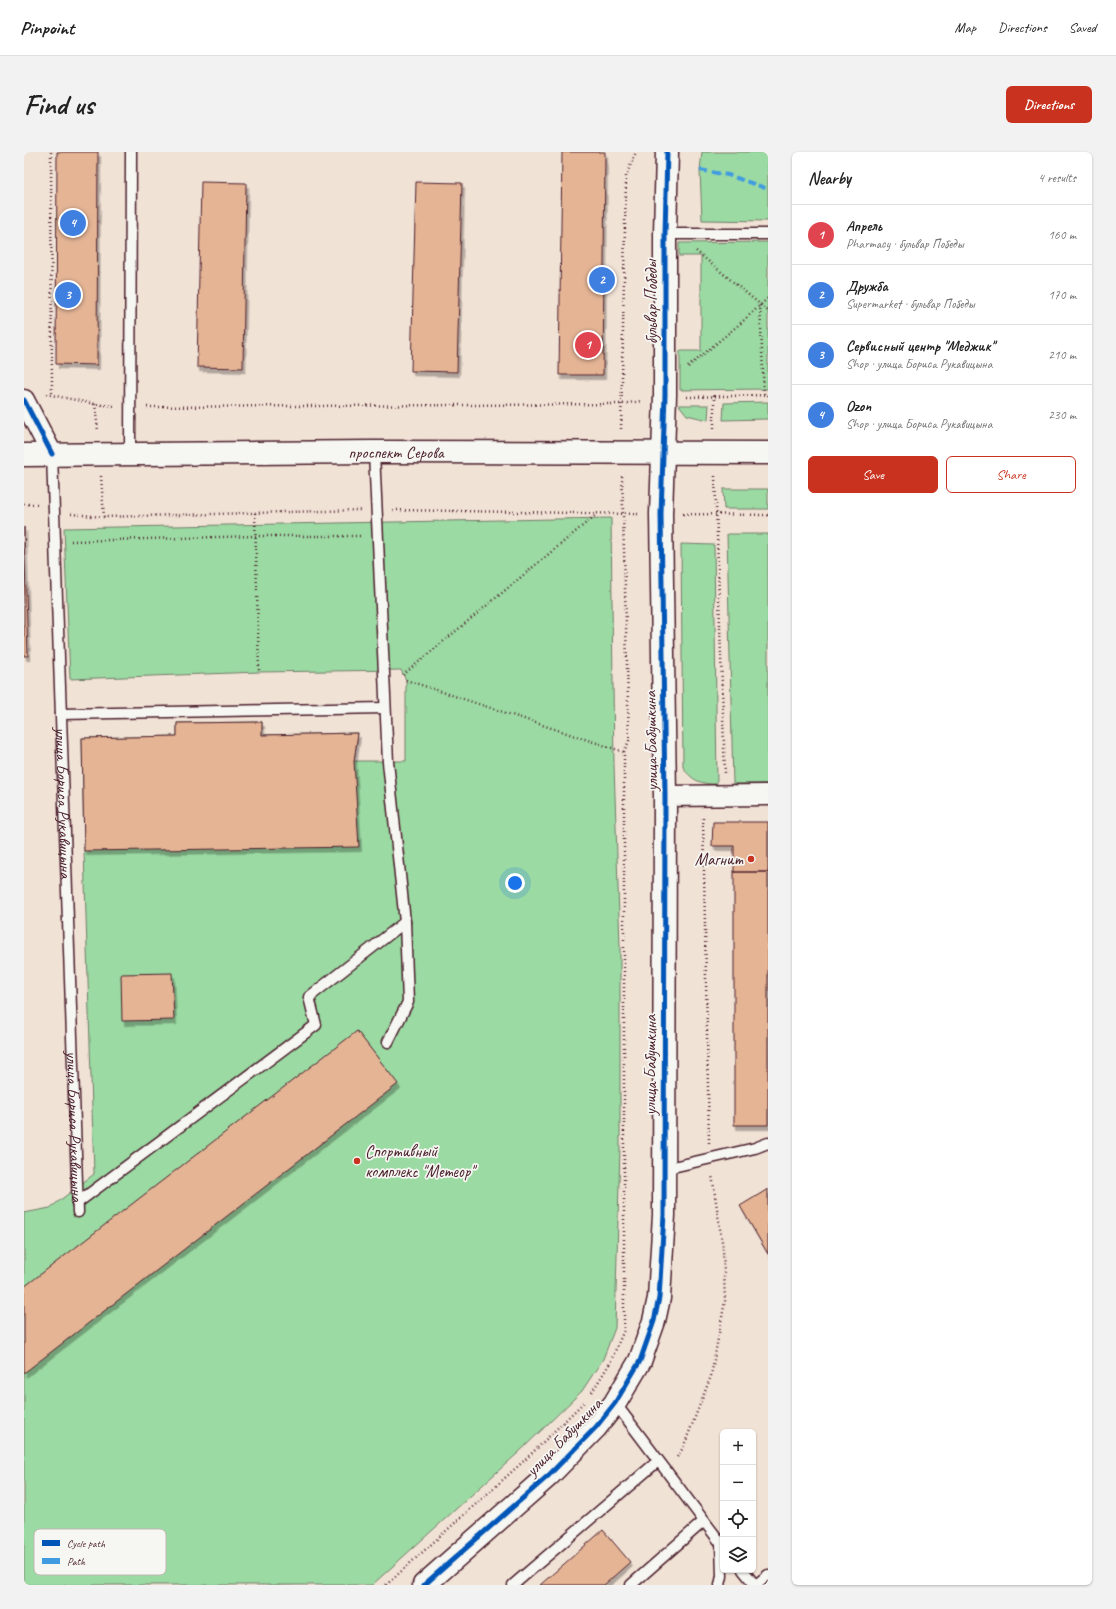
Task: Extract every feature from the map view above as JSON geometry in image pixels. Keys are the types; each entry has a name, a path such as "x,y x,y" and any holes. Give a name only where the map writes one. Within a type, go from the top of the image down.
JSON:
{"street":[{"name":"бульвар Победы","path":"663,453 671,234 667,152"},
{"name":"улица Бориса Рукавицына","path":"24,400 52,454"},
{"name":"проспект Серова","path":"24,455 374,452 768,453"},
{"name":"улица Бабушкина","path":"424,1585 574,1451 616,1403 640,1361 654,1321 658,1298 663,1245 664,1169 665,796 662,514 663,453"},
{"path":"665,796 768,795"}],"lane":[{"path":"130,454 131,152"},
{"path":"671,234 768,234"},
{"path":"374,452 388,762 405,922 408,1002 388,1042"},
{"name":"улица Бориса Рукавицына","path":"52,454 77,1208 316,1025 309,997 405,922"},
{"path":"61,714 385,708"},
{"path":"664,1169 755,1148 768,1143"},
{"path":"616,1403 658,1462 720,1542"},
{"path":"513,1585 658,1462"},
{"path":"631,1585 704,1521"},
{"path":"720,1585 722,1573"},
{"path":"745,1573 756,1585 768,1575"}],"path":[{"path":"51,152 52,396"},
{"path":"386,1585 526,1460 588,1398 610,1363 624,1330 624,752 629,741 621,404 626,176 636,152"},
{"path":"671,234 768,311"},
{"path":"665,397 684,370 768,298"},
{"path":"760,305 764,395"},
{"path":"45,394 95,404 129,407 621,404 665,397 768,395"},
{"path":"714,395 726,796"},
{"path":"24,504 36,504"},
{"path":"255,513 259,672"},
{"path":"403,675 597,513"},
{"path":"717,515 768,515"},
{"path":"54,542 256,536 378,536"},
{"path":"406,680 624,752"},
{"path":"667,1473 683,1448 711,1376 725,1302 723,1248 709,1158 703,796"}],"green space":[{"path":"702,152 768,152 768,221 702,220 700,170"},
{"path":"768,242 768,389 680,390 680,351 701,351 701,256 679,256 679,243"},
{"path":"768,402 768,419 723,420 724,403"},
{"path":"679,405 709,405 708,420 687,415"},
{"path":"723,489 768,489 768,509 724,509"},
{"name":"Спортивный комплекс \"Метеор\"","path":"611,518 614,765 620,947 620,1148 615,1328 603,1359 582,1391 518,1453 372,1585 24,1585 24,1213 50,1208 94,1174 82,738 177,736 177,723 262,722 262,735 358,733 354,761 406,761 406,680 401,670 259,672 70,679 64,528"},
{"path":"727,534 768,534 768,784 733,784"},
{"path":"681,544 714,545 717,784 706,783 693,779 683,767"}],"building":[{"path":"57,152 98,152 97,365 56,364"},
{"path":"562,152 605,152 603,375 559,375"},
{"path":"201,182 246,183 243,368 197,367"},
{"path":"416,182 462,183 457,372 411,371"},
{"path":"24,527 28,656 24,656"},
{"path":"262,722 262,735 358,733 354,761 359,847 84,851 82,738 177,736 177,723"},
{"name":"Магнит","path":"713,822 768,822 768,872 734,872 734,846 712,846"},
{"path":"734,872 768,872 768,1125 734,1125"},
{"path":"172,973 174,1020 122,1021 121,974"},
{"path":"357,1031 398,1084 24,1373 24,1287"},
{"path":"768,1189 768,1254 740,1206"},
{"path":"603,1530 630,1562 604,1585 540,1585"}],"marked path":[{"path":"700,170 728,175 768,189"}],"cycle path":[{"path":"424,1585 549,1475 596,1427 615,1403 640,1361 654,1321 659,1298 664,1215 665,796 661,514 665,395 665,234 667,152"},
{"path":"24,400 52,454"}],"place":[{"name":"Ozon","path":"73,223"},
{"name":"Дружба","path":"602,280"},
{"name":"Сервисный центр \"Меджик\"","path":"68,295"},
{"name":"Апрель","path":"588,345"},
{"name":"Магнит","path":"751,859"},
{"name":"Спортивный комплекс \"Метеор\"","path":"357,1161"}]}
